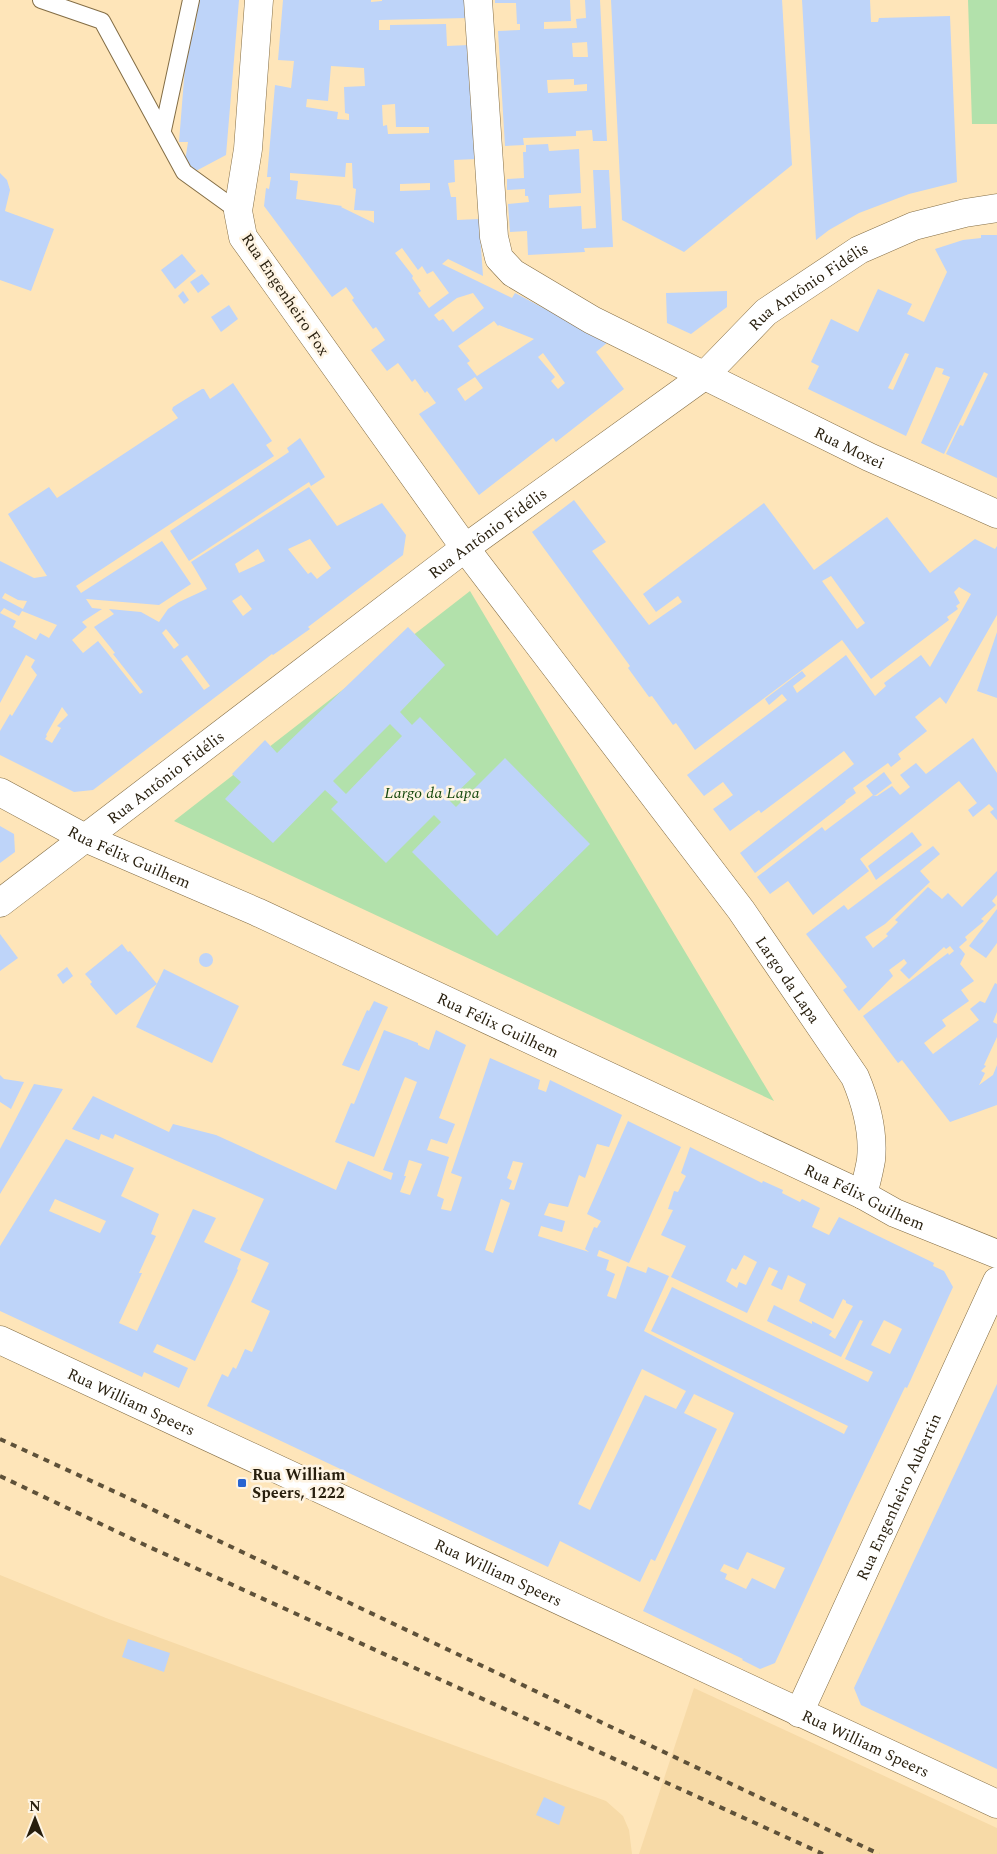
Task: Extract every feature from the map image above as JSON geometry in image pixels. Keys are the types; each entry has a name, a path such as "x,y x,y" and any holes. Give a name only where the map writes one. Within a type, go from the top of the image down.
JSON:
{"street":[{"name":"Rua Engenheiro Fox","path":"259,0 248,149 238,210 243,237 465,548"},
{"path":"478,0 494,237 499,258 513,273 592,320 704,376"},
{"name":"Rua Antônio Fidélis","path":"0,903 465,548 704,376 766,312 859,250 914,226 965,213 997,208"},
{"name":"Rua Moxei","path":"704,376 869,457 997,514"},
{"name":"Largo da Lapa","path":"465,548 741,910 855,1077 870,1125 871,1160 863,1194"},
{"name":"Rua Félix Guilhem","path":"0,792 85,838 266,916 863,1194 895,1213 997,1254"},
{"name":"Rua Engenheiro Aubertin","path":"799,1713 994,1295"},
{"name":"Rua William Speers","path":"0,1340 997,1804"}],"lane":[{"path":"41,0 102,21 163,130 184,172 238,210"},
{"path":"163,130 191,0"}],"shaded area":[{"path":"0,1575 106,1618 606,1801 623,1816 629,1830 632,1854 0,1854"},
{"path":"694,1688 997,1828 997,1854 639,1854"}],"green space":[{"path":"968,0 997,0 997,124 972,124"},
{"name":"Largo da Lapa","path":"470,591 774,1101 174,821"}],"building":[{"path":"198,0 239,0 226,155 194,172 183,160 186,155 188,142 179,142 188,29 195,30"},
{"path":"283,0 371,0 371,2 382,0 466,0 467,18 379,20 379,30 390,30 390,25 446,24 447,46 469,45 476,159 454,160 455,182 448,183 451,197 456,197 457,220 479,219 483,276 448,259 442,264 512,298 515,293 608,342 596,352 624,389 556,442 553,438 479,495 419,414 436,403 427,391 425,393 415,379 412,382 398,363 387,371 371,350 385,340 376,327 373,329 352,300 354,298 346,287 332,297 264,206 266,188 269,189 271,177 267,177 275,85 291,88 294,61 278,60","holes":["331,66 364,68 365,86 344,87 345,113 349,114 349,120 337,119 338,112 306,107 307,99 328,101","395,104 396,127 429,127 429,133 388,134 387,125 383,126 382,105","346,163 352,163 353,188 356,189 354,210 374,211 374,223 342,206 296,199 298,181 290,180 290,173 345,177","430,183 430,190 400,191 400,184","402,248 418,270 422,266 427,274 433,271 449,293 429,308 418,293 421,291 412,278 413,276 395,253","473,293 484,308 453,332 443,319 439,321 434,315 457,298","494,321 498,326 534,339 477,376 467,363 470,361 458,346","543,353 565,383 558,389 551,381 555,377 538,357","475,377 483,388 465,401 457,389"]},
{"path":"495,0 570,0 571,21 544,22 544,29 577,28 576,19 586,18 585,0 600,0 607,141 593,141 592,130 576,131 576,136 523,138 524,145 505,146 498,31 520,30 520,24 517,24 516,3 495,3","holes":["587,42 588,57 573,57 572,43","574,79 574,85 587,84 587,91 548,93 547,80"]},
{"path":"611,0 782,0 792,165 684,252 622,220"},
{"path":"802,0 870,0 871,22 878,22 879,18 950,16 957,182 909,194 859,213 829,230 816,240"},
{"path":"548,144 549,151 579,149 581,193 549,195 549,208 581,206 582,229 596,228 593,170 609,170 613,247 584,248 585,252 528,255 527,231 510,232 508,204 529,202 528,196 525,196 525,189 507,190 507,179 524,178 523,152 526,152 526,145"},
{"path":"0,173 7,180 10,190 5,211 54,229 31,291 0,280"},
{"path":"981,235 997,235 997,478 946,454 960,425 963,426 988,374 984,372 944,454 921,443 950,377 942,374 944,369 936,367 906,436 808,389 819,366 811,362 831,319 858,332 878,289 912,304 907,314 924,322 947,272 935,249 963,240 981,238","holes":["905,353 909,354 893,390 888,388"]},
{"path":"182,254 196,271 175,289 161,270"},
{"path":"202,274 210,284 198,293 190,282"},
{"path":"183,291 189,300 184,304 178,296"},
{"path":"727,291 727,307 691,334 667,323 666,293"},
{"path":"229,305 238,319 221,332 211,317"},
{"path":"233,383 272,441 266,445 274,456 76,586 81,593 162,541 191,584 159,605 86,599 92,608 102,609 82,622 87,627 72,640 83,653 98,641 140,694 143,692 94,627 114,614 109,609 141,612 159,622 168,609 207,589 191,562 309,487 337,526 382,503 406,535 403,555 308,627 310,629 272,654 93,790 74,792 0,755 0,731 10,714 12,716 37,675 31,667 35,660 26,655 0,703 0,613 0,561 34,578 47,576 8,514 49,487 57,498 178,418 172,410 173,407 202,389 204,389 210,399","holes":["310,539 331,568 317,579 311,572 308,574 288,549","258,549 265,561 239,573 235,564","5,593 18,600 27,601 23,609 2,598","241,595 252,609 243,616 232,601","4,608 19,616 22,611 57,625 49,638 40,633 36,640 13,627 16,621 0,613","166,629 179,645 174,649 162,633","187,655 210,686 204,690 181,659","62,707 68,715 57,726 61,728 52,743 45,739 46,735"]},
{"path":"300,438 325,477 311,486 309,482 189,561 170,531 289,452 287,448"},
{"path":"574,500 606,542 592,551 649,625 682,602 678,596 656,612 643,594 764,503 814,570 887,517 930,573 975,539 995,549 997,546 997,615 946,704 940,697 915,717 927,731 898,754 901,759 891,767 888,763 853,788 856,793 846,802 755,873 740,853 854,764 844,751 761,813 759,810 730,831 713,809 733,795 723,782 704,796 687,775 787,700 782,694 769,705 765,699 802,671 806,676 793,686 797,693 846,655 875,696 886,686 884,683 921,655 930,667 971,594 959,587 954,592 960,603 956,606 958,609 947,617 949,620 871,679 842,640 695,750 676,723 673,725 652,696 649,697 628,668 630,666 532,532","holes":["831,576 865,623 857,629 822,581"]},
{"path":"408,627 445,665 400,712 412,725 420,717 476,774 449,800 456,807 505,758 590,844 497,936 412,852 441,822 434,815 386,863 331,809 338,802 325,790 273,843 225,799 241,782 232,774 265,740 277,753","holes":["390,724 402,736 346,794 333,781"]},
{"path":"997,632 997,698 977,691"},
{"path":"973,738 997,773 997,820 990,812 994,809 989,804 973,817 968,810 977,803 959,781 860,859 869,871 813,915 788,881 770,894 757,877 822,827 825,831 873,795 877,796 892,786 900,795 910,787 900,775 916,763 926,774"},
{"path":"884,772 892,783 876,795 873,795 866,786"},
{"path":"0,826 14,834 15,852 0,863"},
{"path":"912,832 922,845 876,880 868,866"},
{"path":"933,846 940,854 920,871 930,882 885,924 865,937 873,948 888,936 886,934 898,922 895,920 928,887 942,899 948,893 962,907 997,871 997,895 992,901 996,905 981,919 984,921 965,937 967,940 959,947 965,954 960,964 974,981 961,990 969,1001 942,1020 946,1026 924,1043 933,1054 979,1020 970,1009 980,1001 985,1003 995,983 997,984 997,1012 993,1022 997,1024 997,1037 984,1065 986,1066 981,1071 985,1073 979,1085 993,1075 997,1065 997,1105 950,1122 902,1060 898,1063 863,1016 948,953 949,955 954,951 950,946 946,949 944,947 909,979 900,970 907,963 904,959 889,970 893,976 859,1011 843,990 847,987 806,934 844,905 848,910"},
{"path":"997,909 997,943 986,958 969,946"},
{"path":"0,934 18,958 0,971"},
{"path":"122,944 157,984 116,1015 90,984 92,982 85,974"},
{"path":"203,953 209,953 213,960 209,967 203,967 199,963 199,957"},
{"path":"67,967 73,976 63,984 57,975"},
{"path":"164,969 239,1006 212,1063 136,1027"},
{"path":"374,1001 388,1007 359,1071 342,1065 367,1010 369,1011"},
{"path":"384,1030 418,1043 418,1045 429,1050 436,1030 466,1045 439,1118 455,1124 447,1144 431,1139 427,1150 449,1157 437,1196 444,1199 441,1209 451,1211 462,1177 451,1173 490,1058 540,1080 538,1089 546,1092 550,1080 622,1115 609,1147 597,1144 585,1178 579,1175 568,1207 549,1203 544,1215 565,1221 562,1232 541,1226 538,1236 589,1252 585,1249 594,1227 597,1228 601,1221 587,1214 628,1121 681,1147 629,1263 599,1250 597,1256 609,1260 606,1270 615,1274 607,1296 616,1299 627,1266 646,1273 648,1267 669,1276 644,1331 844,1434 848,1426 651,1331 672,1287 868,1382 873,1372 845,1359 863,1321 860,1320 841,1357 767,1321 774,1305 812,1324 812,1321 832,1331 829,1335 835,1339 853,1306 846,1303 843,1299 833,1319 799,1301 806,1284 788,1275 782,1290 771,1285 778,1271 769,1267 747,1313 671,1277 686,1246 661,1235 673,1210 668,1209 674,1191 678,1192 686,1176 681,1173 690,1147 762,1183 763,1181 783,1190 782,1193 800,1202 802,1199 820,1208 812,1227 829,1235 839,1217 934,1263 933,1266 944,1271 953,1287 907,1388 905,1387 849,1503 775,1663 760,1669 643,1611 734,1413 694,1394 684,1413 717,1429 655,1561 651,1559 640,1582 560,1541 548,1567 207,1406 222,1374 228,1377 233,1367 236,1369 245,1349 252,1352 270,1311 251,1302 269,1263 240,1250 264,1199 115,1134 113,1139 101,1134 99,1140 72,1129 93,1096 169,1132 173,1124 216,1135 336,1190 348,1161 391,1180 393,1173 383,1170 417,1082 405,1077 374,1157 335,1142 351,1103 354,1104","holes":["409,1160 422,1164 410,1195 400,1192 406,1176 404,1176","513,1161 523,1163 514,1190 509,1189 512,1181 507,1178","501,1199 510,1203 493,1253 485,1250","744,1255 757,1262 746,1285 739,1282 737,1288 726,1281 732,1268 736,1270","884,1320 902,1329 890,1354 871,1345","642,1369 686,1391 676,1409 645,1395 590,1510 578,1504","747,1552 785,1568 775,1589 752,1578 746,1589 725,1579 727,1574 720,1571 724,1564 738,1570"]},
{"path":"0,1075 4,1079 24,1082 11,1109 0,1102"},
{"path":"34,1084 63,1089 0,1194 0,1149"},
{"path":"66,1139 134,1168 121,1196 159,1214 151,1234 156,1236 139,1273 142,1273 119,1323 137,1331 193,1209 216,1218 204,1242 241,1259 238,1270 195,1361 157,1344 153,1352 188,1368 179,1388 144,1372 142,1377 0,1311 0,1246","holes":["55,1199 106,1221 100,1233 49,1211"]},
{"path":"997,1384 997,1769 861,1705 854,1688"},
{"path":"128,1639 170,1653 164,1672 122,1657"},
{"path":"544,1797 565,1807 559,1825 536,1815"}],"railway":[{"path":"0,1439 879,1854"},
{"path":"0,1476 145,1545 823,1854"}],"place":[{"name":"Rua William Speers, 1222","path":"242,1483"}]}
